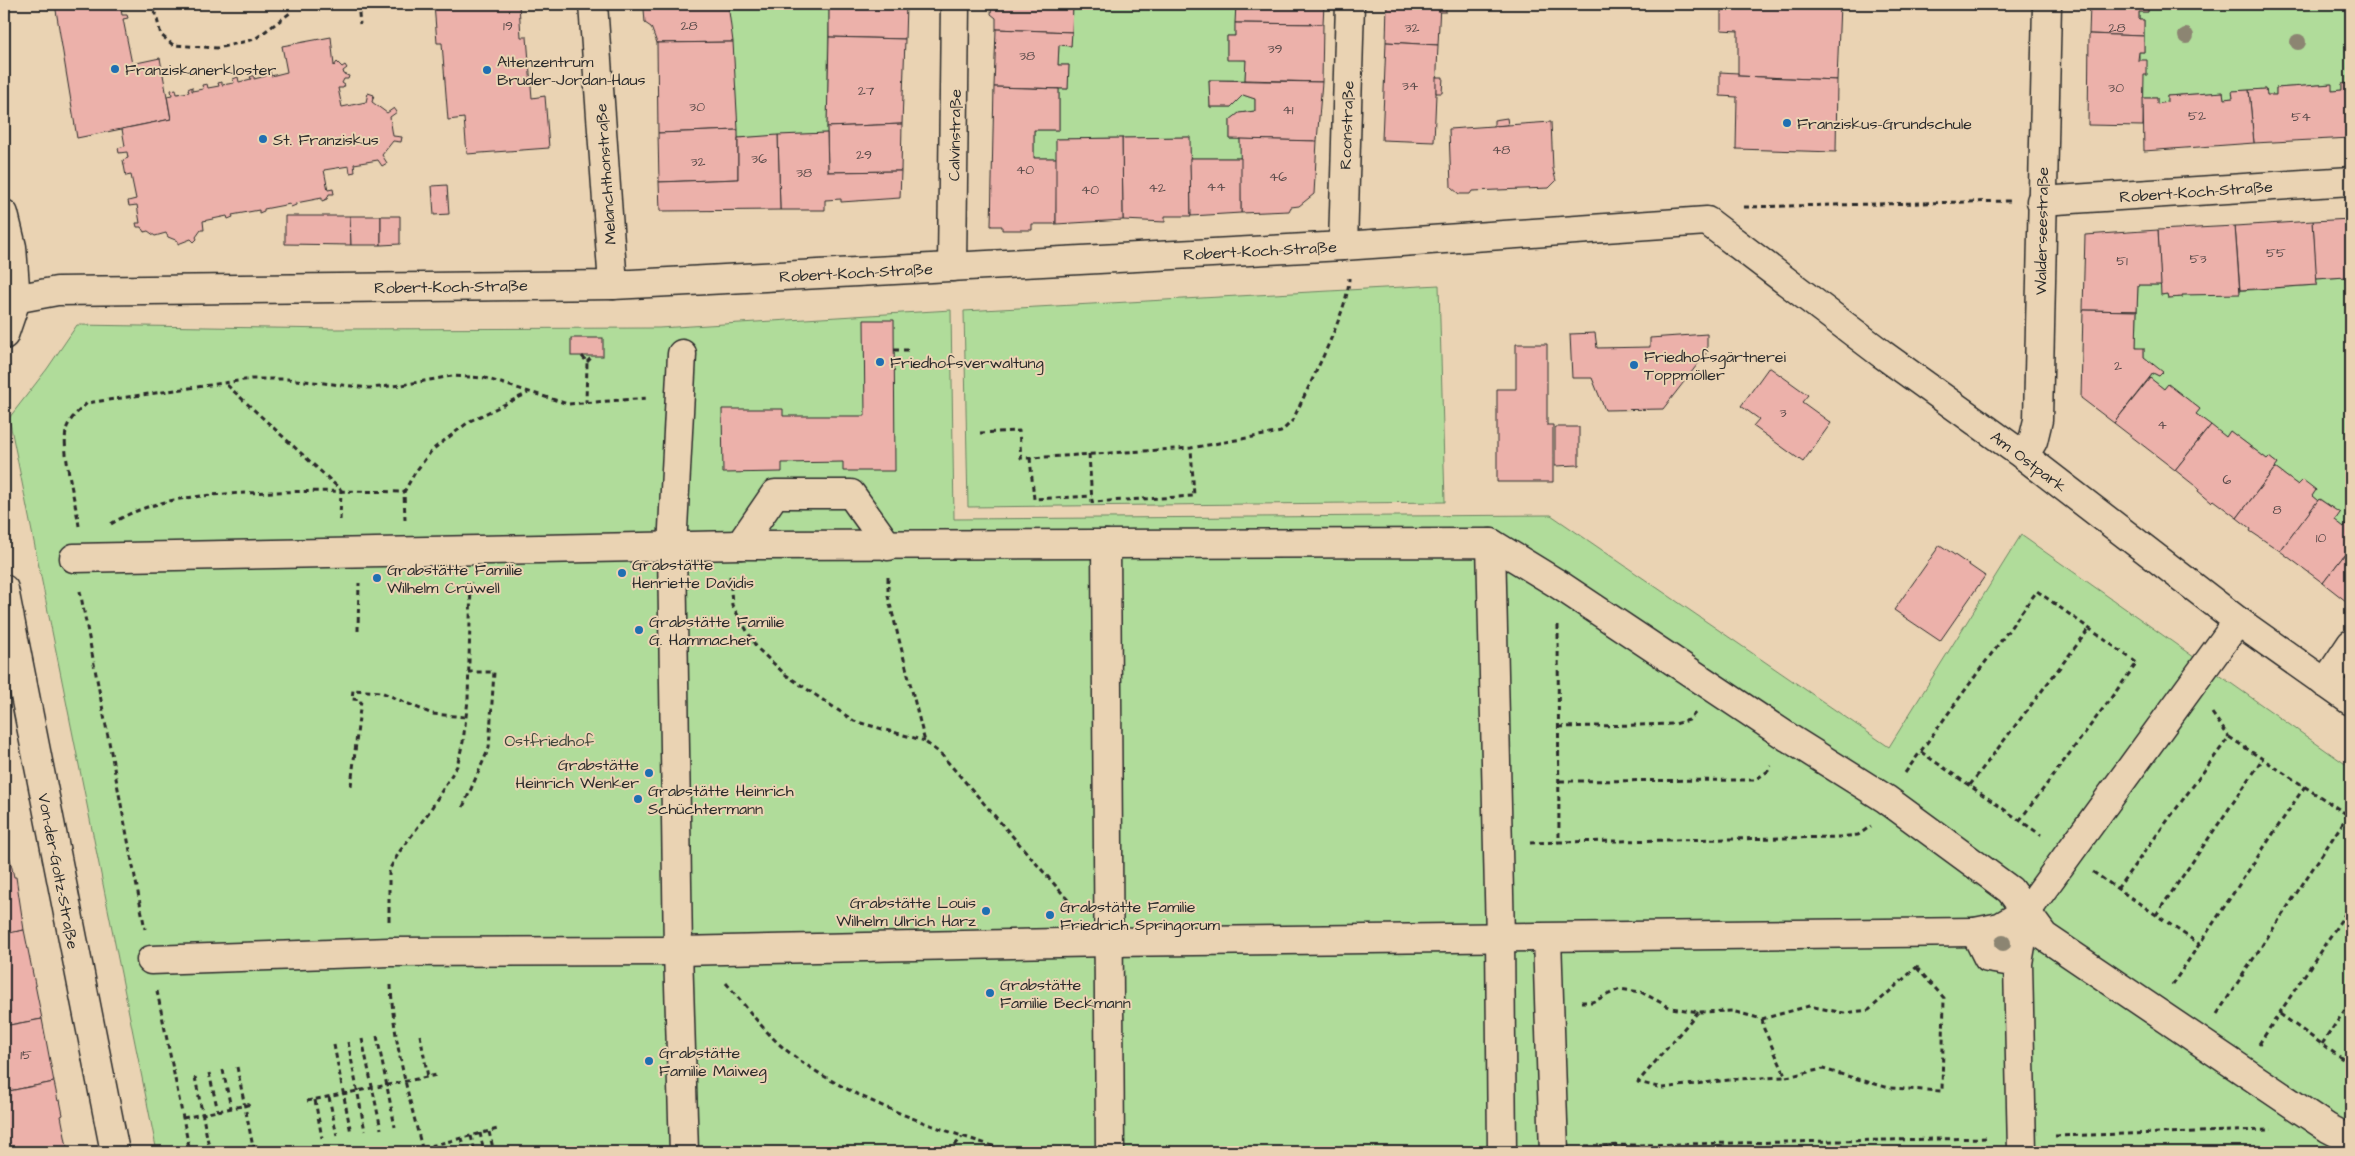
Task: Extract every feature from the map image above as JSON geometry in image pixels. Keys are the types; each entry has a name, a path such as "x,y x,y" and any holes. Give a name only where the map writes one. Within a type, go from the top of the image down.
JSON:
{"street":[{"name":"Melanchthonstraße","path":"593,4 613,285"},
{"name":"Calvinstraße","path":"952,267 955,4"},
{"name":"Roonstraße","path":"1343,246 1350,4"},
{"name":"Walderseestraße","path":"2024,456 2033,441 2038,420 2028,201 2046,4"},
{"name":"Robert-Koch-Straße","path":"2028,201 2351,180"},
{"path":"4,214 12,247 10,301 4,335"},
{"name":"Robert-Koch-Straße","path":"10,301 57,291 613,285 1343,246 1707,221"},
{"name":"Am Ostpark","path":"1707,221 1882,354 2024,456 2238,621 2342,689"},
{"path":"682,354 672,548 678,951 684,1152"},
{"path":"740,545 775,494 851,494 888,546"},
{"path":"74,558 672,548 740,545 1491,543 1558,584 1789,738 1886,799 2010,890 2044,936 2351,1140"},
{"path":"1491,543 1500,938 1502,1152"},
{"path":"1106,544 1110,1152"},
{"name":"Von-der-Goltz-Straße","path":"4,589 114,1152"},
{"path":"151,960 390,952 678,951 1109,942 1975,932 2000,927 2027,911 2067,854 2207,667 2238,621"},
{"path":"2342,689 2351,644"},
{"path":"2022,1145 2018,963 2027,911"},
{"path":"1975,932 1988,958 2018,963"},
{"path":"1548,938 1554,1149"}],"path":[{"path":"148,4 156,15 161,35 173,45 218,48 256,39 290,13"},
{"path":"358,4 360,24"},
{"path":"1739,207 2028,201"},
{"path":"980,433 1019,431 1021,458 1030,458 1191,448 1281,432 1293,420 1349,291"},
{"path":"894,350 908,350"},
{"path":"582,356 587,362 586,403"},
{"path":"587,362 593,356"},
{"path":"190,1152 74,558 80,532 66,450 67,427 75,414 87,403 226,385 251,379 287,379 369,388 402,385 452,376 485,378 568,404 680,397"},
{"path":"226,385 341,490"},
{"path":"406,552 404,492 414,474 432,450 470,421 529,392"},
{"path":"1089,454 1092,502 1194,496 1191,448"},
{"path":"1030,458 1034,499 1092,496"},
{"path":"74,558 96,534 125,515 164,502 225,494 341,490 404,492"},
{"path":"888,546 888,596 925,742"},
{"path":"472,551 466,716 457,766 429,812 400,850 389,870 387,893 392,1014 404,1082 422,1150 498,1129"},
{"path":"358,631 359,553"},
{"path":"730,575 732,604 757,648 786,675 854,721 925,742 940,753 1086,923 1109,942"},
{"path":"1558,584 1559,842 1858,835 1871,826 1886,799 2037,591 2137,663 2020,820"},
{"path":"1970,785 2089,629"},
{"path":"463,807 489,748 494,672 469,672"},
{"path":"1559,727 1675,724 1689,720 1712,687"},
{"path":"351,786 361,700 352,699 353,690 381,692 432,714 466,716"},
{"path":"2117,889 2229,737 2350,816 2200,1040"},
{"path":"1560,781 1755,780 1768,771 1789,738"},
{"path":"1921,752 2199,944"},
{"path":"2156,916 2263,759"},
{"path":"2155,1010 2305,786"},
{"path":"2242,1069 2351,905"},
{"path":"1550,1002 1592,1002 1620,989 1641,992 1671,1008 1699,1012 1732,1011 1762,1018 1809,1006 1844,1013 1869,1010 1917,968 1938,932"},
{"path":"1699,1012 1638,1082 1662,1088 1737,1079 1786,1077 1823,1069 1889,1088 1942,1091 1944,998 1917,968"},
{"path":"719,978 727,984 752,1017 780,1044 807,1065 855,1093 962,1137 1013,1152"},
{"path":"2322,1044 2351,1001"},
{"path":"2280,1014 2351,1065"},
{"path":"1762,1018 1764,1029 1786,1077"},
{"path":"420,1035 428,1077"},
{"path":"377,1036 395,1127"},
{"path":"362,1039 381,1129"},
{"path":"348,1042 365,1131"},
{"path":"334,1045 351,1134"},
{"path":"237,1067 253,1147"},
{"path":"223,1070 231,1108"},
{"path":"209,1073 218,1111"},
{"path":"307,1101 437,1075"},
{"path":"195,1077 210,1152"},
{"path":"329,1096 337,1136"},
{"path":"315,1100 322,1138"},
{"path":"183,1118 252,1104"},
{"path":"1554,1149 2022,1145 2274,1130"},
{"path":"489,1132 494,1152"},
{"path":"480,1134 484,1152"},
{"path":"471,1136 475,1152"},
{"path":"949,1152 962,1137"},
{"path":"462,1138 466,1152"},
{"path":"226,1152 261,1145"}],"green space":[{"path":"728,4 829,4 827,133 738,138"},
{"path":"1073,4 1236,4 1235,36 1227,36 1227,59 1246,60 1245,80 1209,80 1210,107 1231,107 1243,95 1255,99 1255,111 1239,113 1230,120 1230,139 1240,139 1241,158 1190,158 1189,137 1056,139 1057,158 1034,158 1034,130 1059,130 1059,89 1068,89 1069,65 1058,65 1059,45 1071,46"},
{"path":"2148,4 2351,4 2351,83 2342,84 2342,90 2332,91 2331,84 2276,88 2276,95 2267,95 2266,89 2233,91 2233,98 2224,99 2223,92 2167,96 2167,102 2157,104 2157,98 2143,98 2139,52 2144,52 2144,20 2139,20 2139,12 2148,12"},
{"path":"2346,277 2346,284 2351,284 2351,520 2344,527 2335,520 2339,513 2320,499 2318,501 2312,496 2316,490 2298,485 2275,468 2278,464 2269,457 2267,459 2230,431 2226,437 2196,414 2200,409 2168,384 2164,389 2150,378 2153,373 2159,376 2162,372 2144,357 2144,349 2136,348 2138,285 2161,285 2162,295 2167,294 2168,298 2181,297 2182,295 2317,285 2316,279"},
{"path":"1439,285 1445,502 968,507 964,311"},
{"name":"Ostfriedhof","path":"951,310 954,519 1551,515 1889,747 2021,535 2351,768 2351,1152 157,1152 9,418 47,369 77,325 335,329 659,328"}],"building":[{"name":"Franziskanerkloster","path":"55,4 120,4 122,15 127,15 128,18 123,19 132,64 160,58 171,119 77,138"},
{"name":"Altenzentrum Bruder-Jordan-Haus","path":"434,4 519,4 521,37 527,37 532,98 545,96 549,148 467,154 464,118 448,120 442,43 437,43"},
{"path":"649,4 728,4 733,42 657,43 651,27 645,23 644,9"},
{"path":"829,4 906,4 905,39 829,37"},
{"path":"992,4 1073,4 1072,32 996,29 996,18 991,14"},
{"path":"1236,4 1324,4 1323,24 1235,23"},
{"path":"1387,4 1440,4 1438,45 1386,42"},
{"path":"1440,4 1446,4 1446,12 1439,12"},
{"path":"1840,4 1837,80 1738,76 1738,31 1721,30 1721,5"},
{"path":"2090,4 2148,4 2148,12 2139,12 2139,20 2144,20 2144,36 2089,34"},
{"path":"1235,23 1323,24 1322,82 1245,80 1246,60 1227,60 1227,36 1235,36"},
{"path":"996,29 1072,32 1071,46 1059,45 1058,65 1069,65 1068,89 994,87"},
{"path":"2089,34 2144,36 2144,52 2139,52 2138,60 2147,60 2147,75 2144,75 2143,126 2088,125"},
{"name":"St. Franziskus","path":"331,37 334,66 337,62 342,67 345,65 347,68 343,71 344,74 349,76 342,83 345,85 343,88 338,88 342,107 366,102 368,93 374,95 372,102 387,113 394,108 397,112 390,117 393,136 402,137 401,142 393,141 382,155 387,163 382,166 378,160 354,164 355,172 350,173 349,166 324,170 328,190 333,189 334,194 329,194 327,199 322,201 322,198 296,203 296,205 291,207 290,204 264,209 264,211 259,213 259,210 232,215 233,217 228,219 227,216 203,221 204,230 201,230 194,242 191,239 178,244 178,241 168,237 166,233 155,236 148,231 144,232 141,227 137,227 136,223 140,223 137,205 129,206 128,201 136,199 131,175 126,176 123,160 128,158 127,152 119,153 118,148 125,146 122,129 171,119 167,96 172,95 171,90 176,89 177,94 189,92 188,89 192,87 192,91 203,89 202,85 207,84 208,88 219,86 218,83 222,82 222,85 234,83 233,79 238,77 239,82 251,79 250,76 254,76 254,79 266,76 265,72 270,71 271,76 287,72 282,46"},
{"path":"829,37 905,39 902,124 827,127"},
{"path":"733,42 738,130 658,133 657,43"},
{"path":"1386,42 1438,45 1434,142 1382,140"},
{"name":"Franziskus-Grundschule","path":"1720,72 1738,73 1738,76 1837,80 1836,152 1736,149 1737,97 1720,96"},
{"path":"1436,77 1443,77 1442,93 1436,93"},
{"path":"1209,80 1322,82 1317,141 1230,139 1230,120 1239,113 1255,111 1255,99 1243,95 1231,107 1210,107"},
{"path":"2351,83 2351,138 2254,143 2249,90 2266,89 2267,95 2276,95 2276,88 2332,84 2332,91 2342,90 2342,84"},
{"path":"994,87 1059,89 1059,130 1034,130 1034,158 1057,158 1056,224 1032,224 1032,230 1002,230 1002,226 991,226"},
{"path":"2249,90 2254,143 2144,151 2143,98 2157,98 2157,104 2167,102 2167,96 2223,92 2224,99 2233,98 2232,91"},
{"path":"1507,118 1508,125 1494,126 1494,120"},
{"path":"1551,122 1553,169 1556,181 1549,188 1472,191 1470,194 1459,194 1451,187 1449,129"},
{"path":"902,124 901,171 828,172 827,127"},
{"path":"738,130 738,179 659,182 658,133"},
{"path":"827,133 828,172 901,171 900,198 841,202 841,199 825,200 825,210 780,210 778,135"},
{"path":"778,135 780,210 660,211 659,182 738,179 738,138"},
{"path":"1190,137 1191,216 1165,216 1165,222 1123,220 1122,138"},
{"path":"1122,138 1123,220 1056,224 1056,139"},
{"path":"1240,139 1317,141 1314,194 1299,206 1291,207 1289,211 1241,213"},
{"path":"1190,158 1241,158 1241,213 1191,216"},
{"path":"447,185 449,214 434,215 432,186"},
{"path":"285,216 350,216 351,245 285,244"},
{"path":"350,216 381,216 381,245 351,245"},
{"path":"381,216 400,216 400,244 381,245"},
{"path":"2351,219 2351,284 2346,284 2346,277 2316,279 2313,221"},
{"path":"2313,221 2317,285 2240,290 2235,226"},
{"path":"2235,226 2240,294 2182,295 2182,297 2168,298 2167,294 2161,295 2158,230"},
{"path":"2158,230 2161,285 2138,285 2137,311 2083,310 2085,235"},
{"path":"2083,310 2137,311 2136,348 2144,348 2144,357 2163,372 2159,376 2153,373 2114,423 2081,398"},
{"path":"864,320 894,320 895,471 843,471 843,462 782,463 782,472 723,473 722,409 783,409 783,416 865,416"},
{"name":"Friedhofsgärtnerei Toppmöller","path":"1595,333 1597,348 1650,347 1650,338 1707,334 1707,352 1663,409 1605,410 1592,378 1572,378 1570,334"},
{"path":"571,338 603,338 603,356 571,356"},
{"path":"1516,344 1547,344 1547,425 1553,425 1553,482 1497,482 1497,389 1516,389"},
{"path":"1769,367 1808,395 1802,402 1831,423 1803,462 1753,426 1759,419 1741,406"},
{"path":"2150,378 2164,389 2168,384 2200,409 2196,414 2211,425 2175,470 2114,423"},
{"path":"2211,425 2226,437 2230,431 2267,459 2269,457 2278,464 2237,518 2213,500 2211,502 2198,491 2199,489 2175,470"},
{"path":"1555,427 1579,427 1579,465 1555,466"},
{"path":"2275,468 2298,485 2303,480 2316,490 2312,496 2318,501 2280,551 2250,531 2251,529 2237,518"},
{"path":"2319,499 2340,513 2335,520 2344,527 2351,520 2351,546 2323,583 2280,551"},
{"path":"1940,545 1985,576 1940,641 1894,610"},
{"path":"2351,546 2351,605 2323,583"},
{"path":"4,827 8,850 4,851"},
{"path":"8,850 14,877 16,877 24,930 4,934 4,851"},
{"path":"24,930 42,1019 4,1026 4,934"},
{"path":"42,1019 54,1082 4,1092 4,1026"},
{"path":"54,1082 63,1115 61,1116 68,1152 4,1152 4,1092"}],"place":[{"name":"Franziskanerkloster","path":"115,69"},
{"name":"Altenzentrum Bruder-Jordan-Haus","path":"487,70"},
{"name":"Franziskus-Grundschule","path":"1787,123"},
{"name":"St. Franziskus","path":"263,139"},
{"name":"Friedhofsverwaltung","path":"880,362"},
{"name":"Friedhofsgärtnerei Toppmöller","path":"1634,365"},
{"name":"Grabstätte Henriette Davidis","path":"622,573"},
{"name":"Grabstätte Familie Wilhelm Crüwell","path":"377,578"},
{"name":"Grabstätte Familie G. Hammacher","path":"639,630"},
{"name":"Grabstätte Heinrich Wenker","path":"649,773"},
{"name":"Grabstätte Heinrich Schüchtermann","path":"638,799"},
{"name":"Grabstätte Louis Wilhelm Ulrich Harz","path":"986,911"},
{"name":"Grabstätte Familie Friedrich Springorum","path":"1050,915"},
{"name":"Grabstätte Familie Beckmann","path":"990,993"},
{"name":"Grabstätte Familie Maiweg","path":"649,1061"}]}
